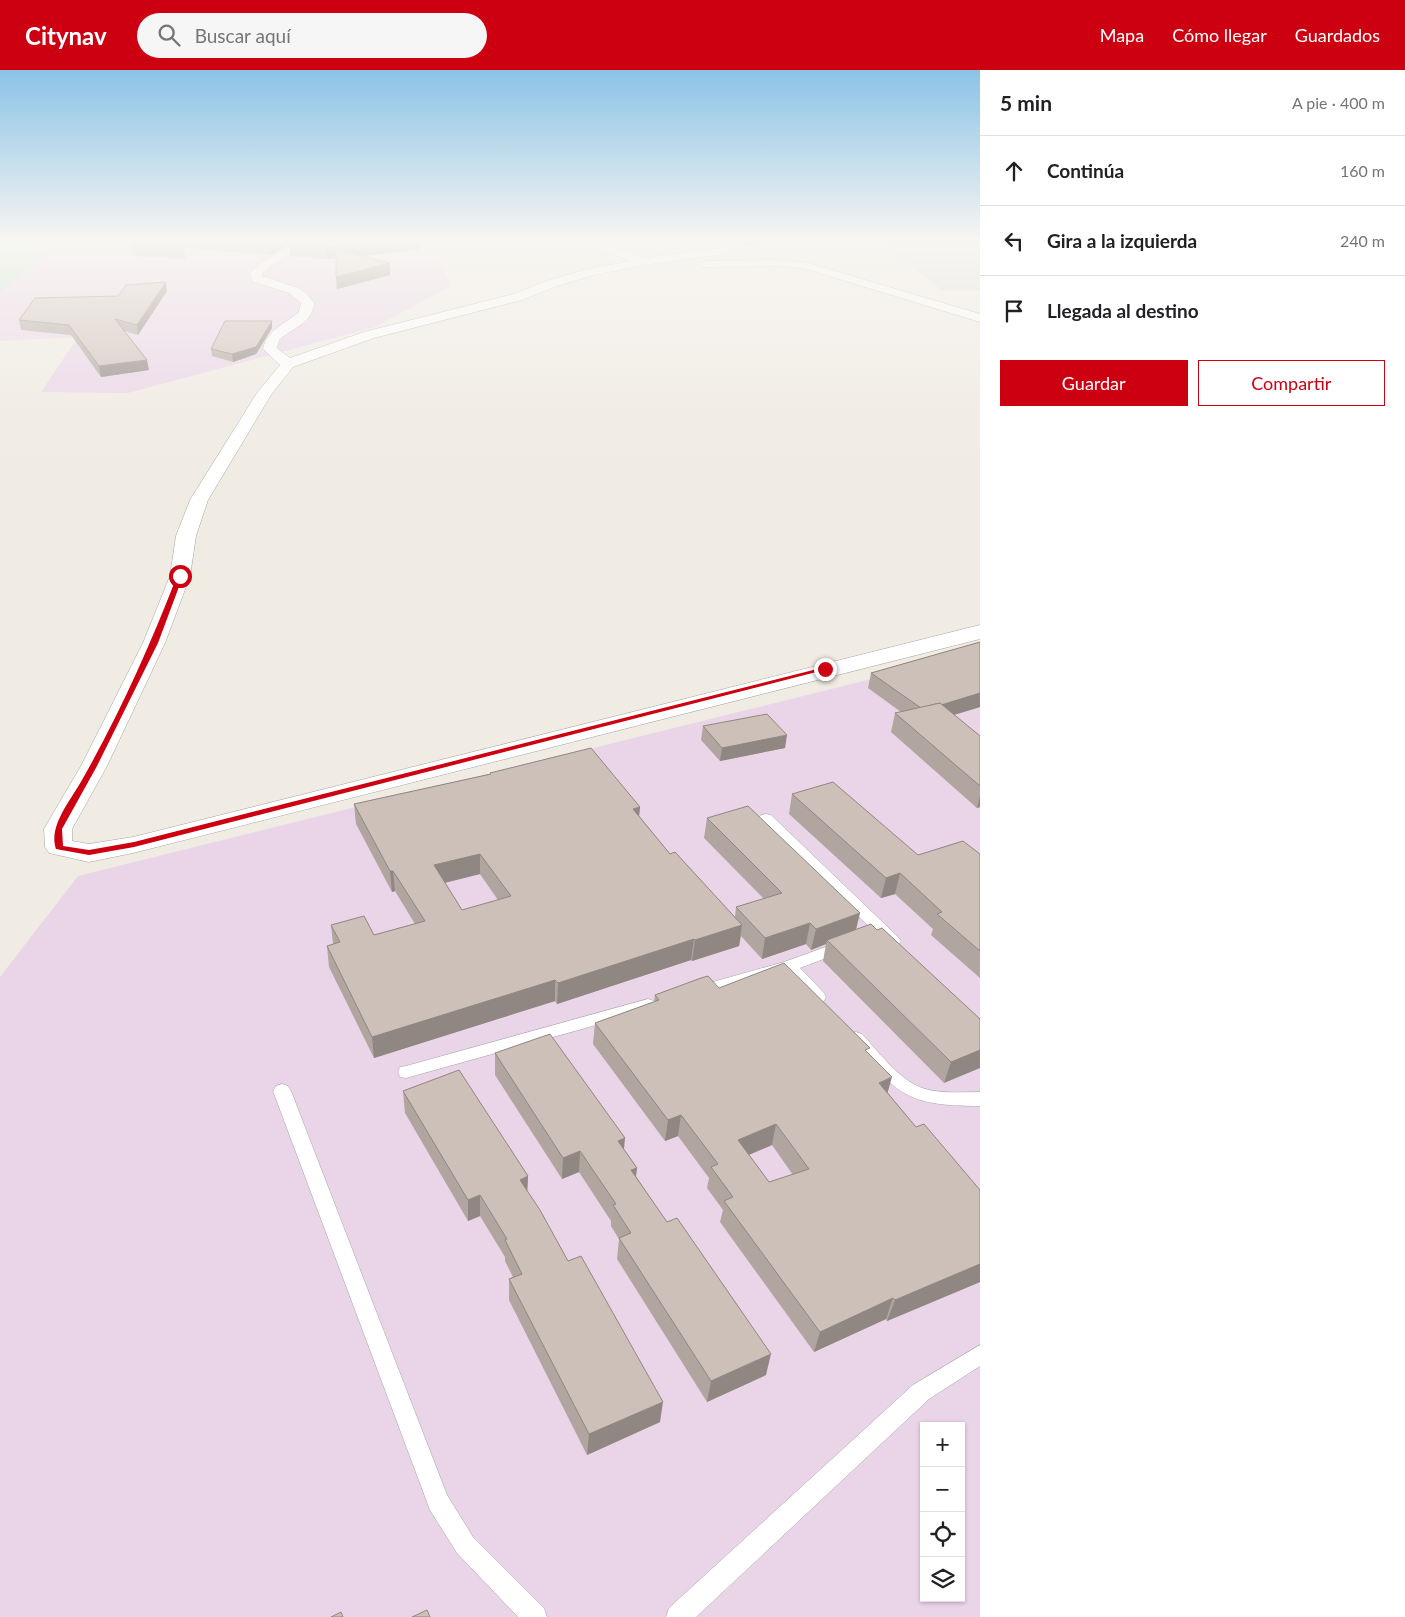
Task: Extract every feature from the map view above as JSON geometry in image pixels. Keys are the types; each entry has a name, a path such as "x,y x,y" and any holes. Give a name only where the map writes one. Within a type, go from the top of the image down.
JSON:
{"street":[{"path":"288,364 270,349 272,340 278,333 303,315"},
{"path":"447,315 369,335 288,364 282,374 264,393 199,500 186,536 180,576 154,643 94,766 58,829 59,847 89,853 134,844 980,632"}],"lane":[{"path":"766,818 903,951"},
{"path":"684,995 789,966 882,931"},
{"path":"789,966 830,1010"},
{"path":"406,1072 664,1001"},
{"path":"844,1024 892,1075 914,1092 946,1099 980,1100"},
{"path":"282,1091 438,1502 465,1545 535,1617"},
{"path":"678,1617 921,1392 980,1356"}],"shaded area":[{"path":"0,315 397,315 375,327 128,393 41,392 78,337 0,341"},
{"path":"980,652 980,1617 0,1617 0,977 78,876"}],"building":[{"path":"22,315 144,315 137,325 115,319 147,360 99,366 69,325 19,320"},
{"path":"225,321 272,321 256,347 232,354 211,349"},
{"path":"980,642 980,693 941,705 940,703 921,708 871,673"},
{"path":"940,703 980,736 980,786 895,713"},
{"path":"767,714 787,735 722,748 703,726"},
{"path":"591,748 640,807 633,809 670,854 675,852 742,925 558,983 555,980 372,1037 327,946 340,942 331,925 364,916 374,935 425,921 393,871 390,871 354,804","holes":["480,854 511,896 462,910 434,865"]},
{"path":"833,782 918,855 963,841 980,854 980,951 937,914 942,912 900,873 886,878 792,794"},
{"path":"748,806 860,913 816,929 810,923 765,938 736,907 782,893 707,818"},
{"path":"871,924 877,930 882,928 980,1019 980,1050 951,1062 827,940"},
{"path":"784,963 870,1048 865,1050 892,1077 879,1083 916,1127 924,1124 980,1190 980,1264 895,1300 893,1298 820,1332 724,1201 733,1197 711,1167 718,1164 681,1115 668,1120 595,1023 659,1000 655,995 708,976 719,988","holes":["776,1124 809,1169 769,1182 738,1140"]},
{"path":"550,1034 625,1138 618,1141 637,1168 631,1170 667,1222 677,1218 771,1354 711,1381 619,1238 631,1233 613,1205 616,1204 580,1151 563,1158 495,1053"},
{"path":"459,1070 528,1176 520,1180 540,1210 568,1261 581,1256 663,1402 589,1434 509,1279 522,1274 505,1240 507,1239 480,1195 468,1200 403,1091"},
{"path":"427,1610 430,1617 412,1617"},
{"path":"341,1612 343,1617 331,1617"}],"route":[{"path":"180,576 154,643 94,766 58,829 59,847 89,853 134,844 825,669"}]}
